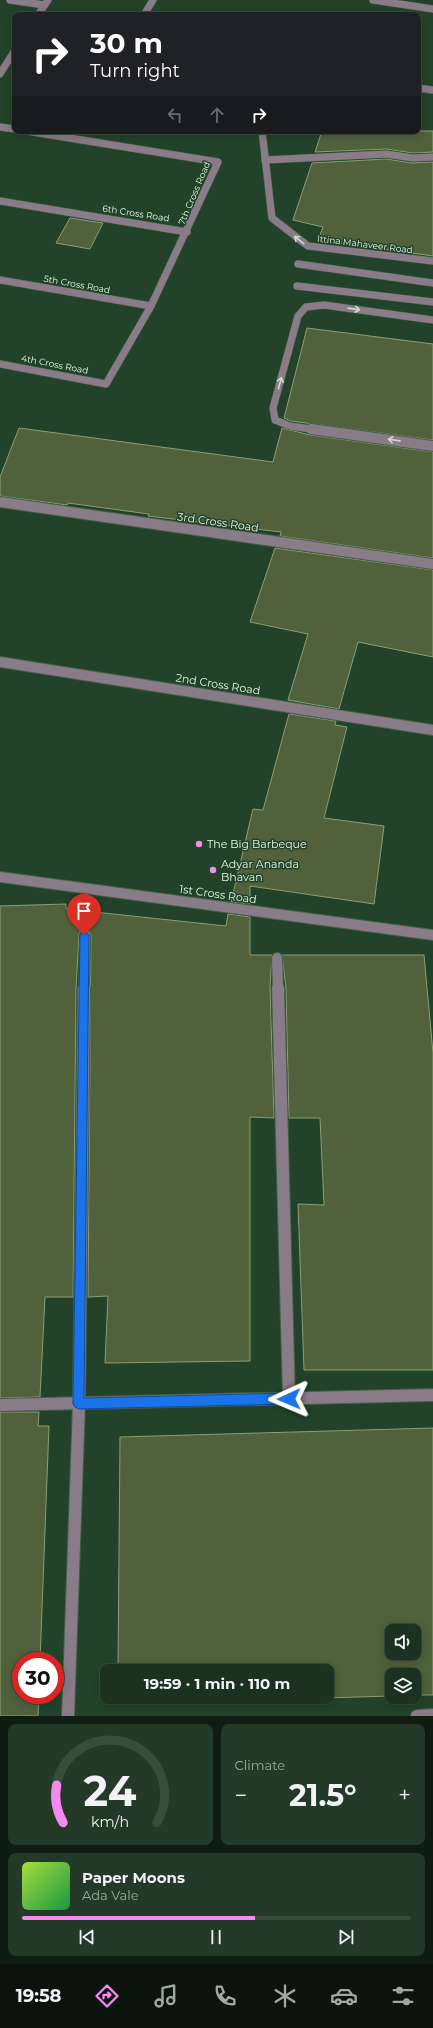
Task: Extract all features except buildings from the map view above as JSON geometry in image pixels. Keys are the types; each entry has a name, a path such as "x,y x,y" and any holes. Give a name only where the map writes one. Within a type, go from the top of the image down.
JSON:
{"street":[{"path":"10,0 46,3 40,12"},
{"path":"146,12 153,0"},
{"path":"373,0 433,9"},
{"path":"0,59 12,61"},
{"path":"0,74 12,61"},
{"path":"421,88 432,90"},
{"path":"0,127 12,129"},
{"name":"7th Cross Road","path":"45,134 218,162 186,232"},
{"name":"Ittina Mahaveer Road","path":"262,134 272,218 308,246 433,261"},
{"path":"265,160 386,154 413,158 433,157"},
{"name":"6th Cross Road","path":"0,201 186,232"},
{"path":"151,306 186,232"},
{"path":"298,264 433,283"},
{"name":"5th Cross Road","path":"0,280 151,306"},
{"path":"297,286 433,302"},
{"path":"433,320 324,305 306,307 298,316 273,408 275,420 290,426 433,446"},
{"name":"4th Cross Road","path":"0,364 106,384 151,306"},
{"name":"3rd Cross Road","path":"0,502 433,564"},
{"name":"2nd Cross Road","path":"0,662 433,730"},
{"name":"1st Cross Road","path":"0,877 433,935"},
{"path":"68,1716 79,1404 84,935"},
{"path":"278,958 289,1399"},
{"path":"0,1405 433,1395"},
{"path":"417,1716 433,1716"}],"place":[{"name":"The Big Barbeque","path":"199,844"},
{"name":"Adyar Ananda Bhavan","path":"213,870"}],"route":[{"path":"84,935 79,1404 289,1399"}]}
